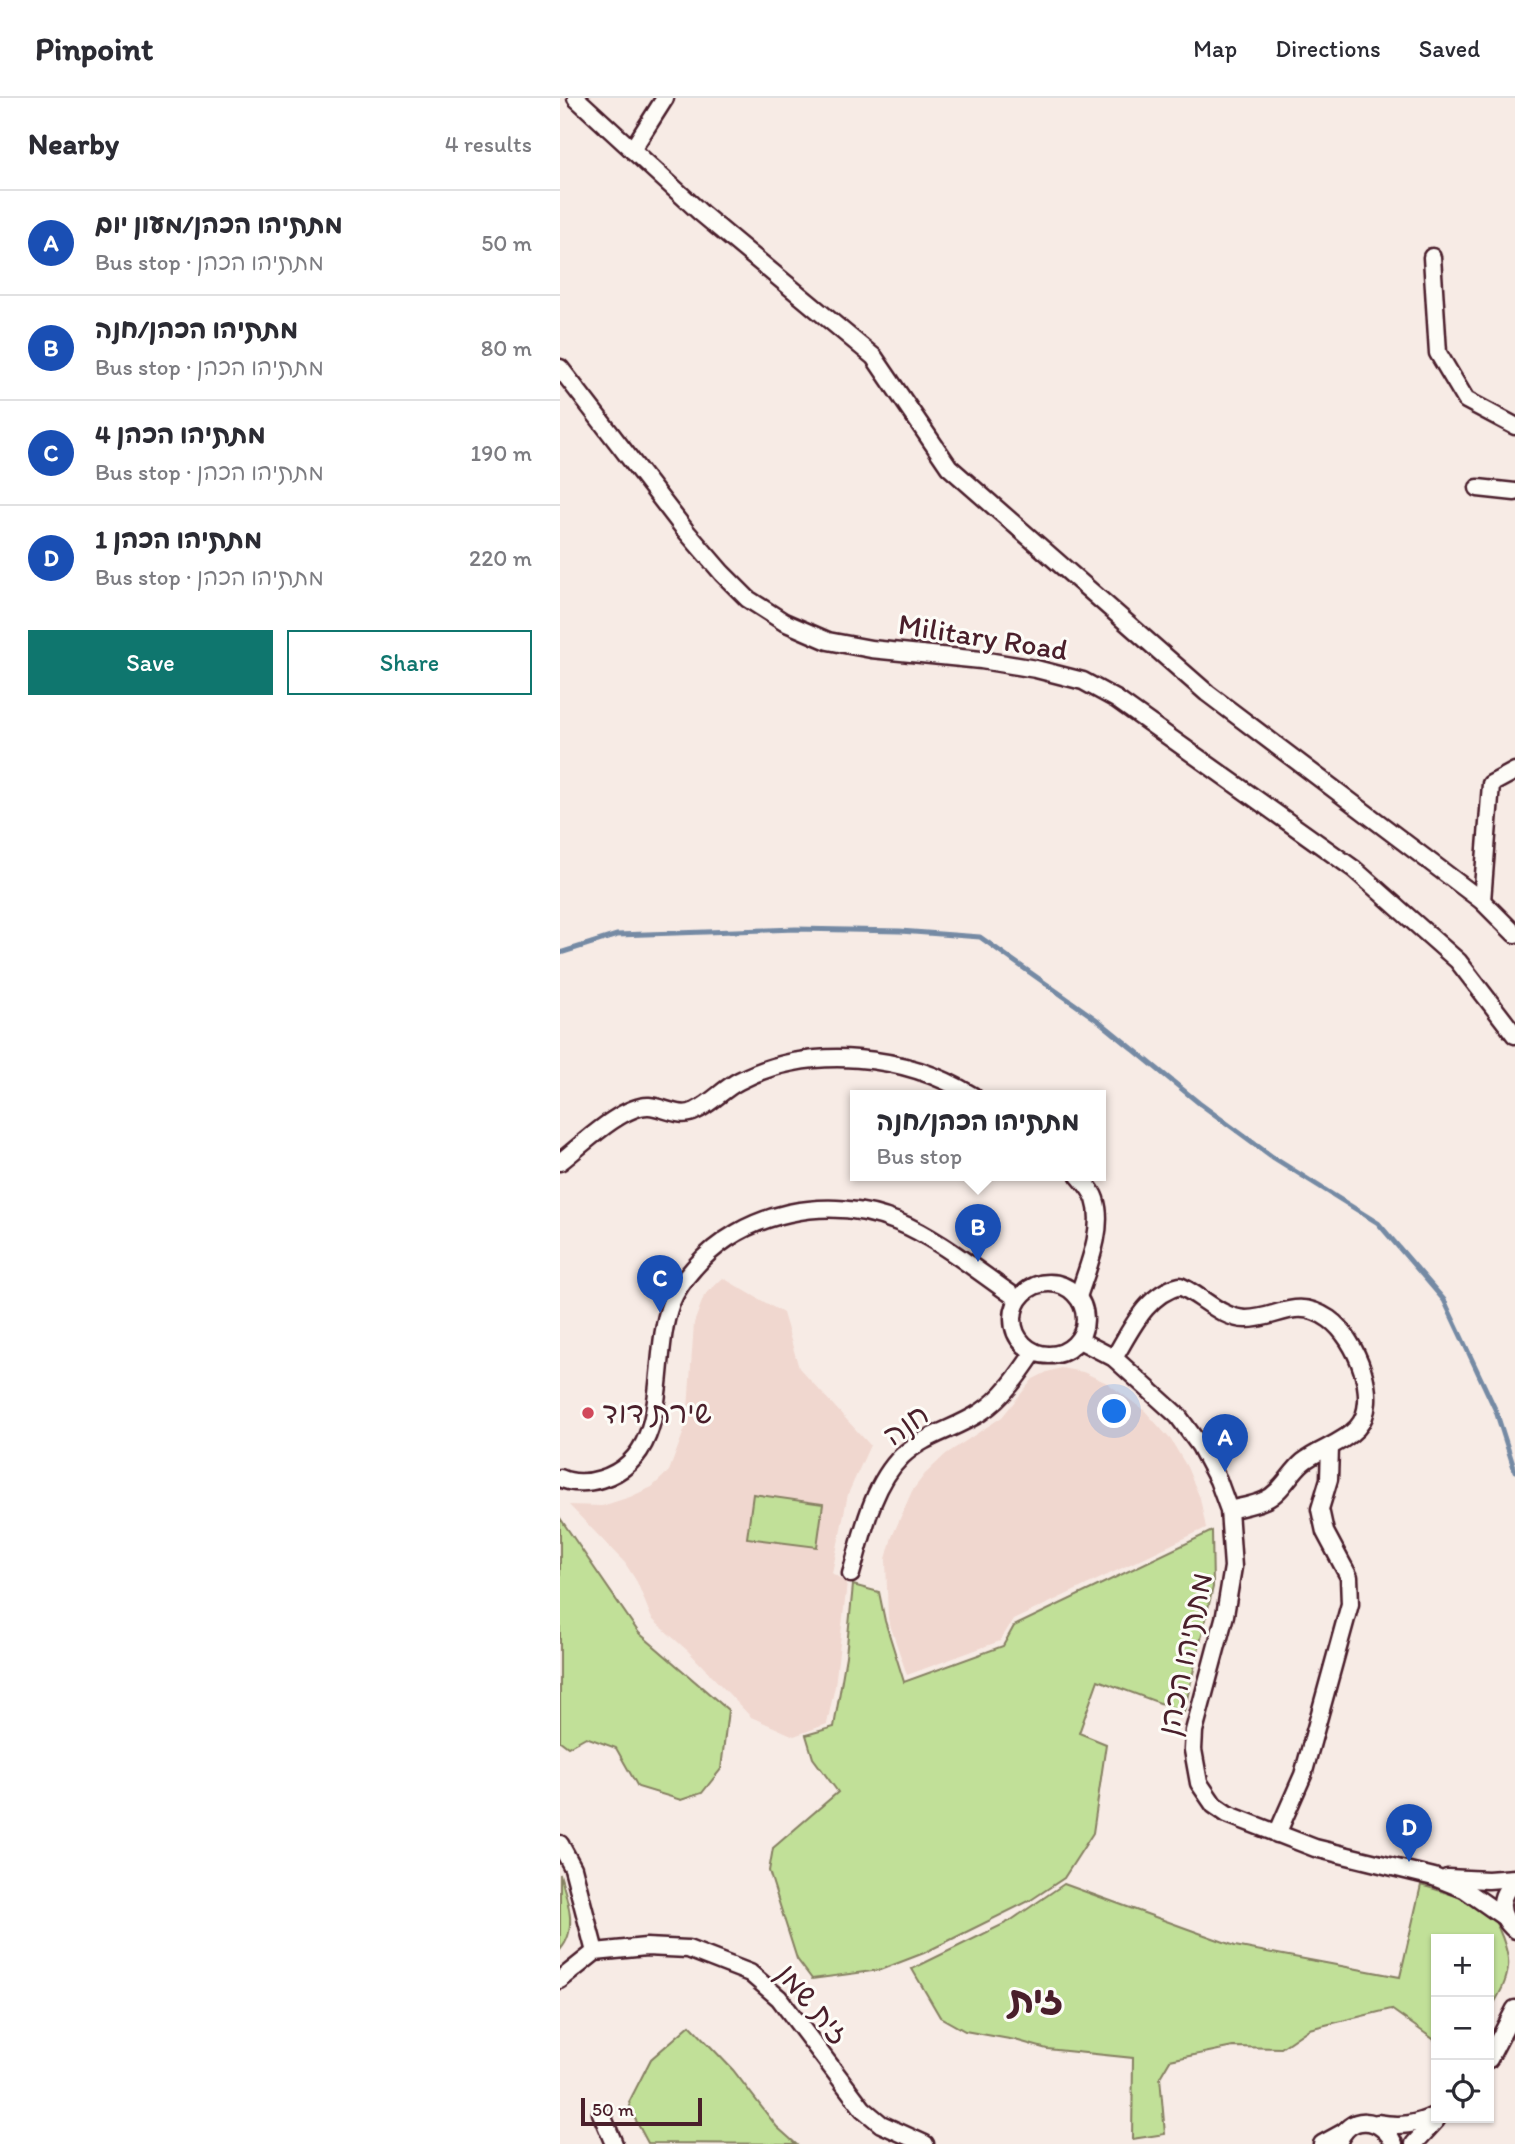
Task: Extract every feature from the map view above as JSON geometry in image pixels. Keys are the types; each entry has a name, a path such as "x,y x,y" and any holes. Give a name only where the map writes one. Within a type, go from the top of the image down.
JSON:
{"street":[{"path":"576,98 701,213 874,357 949,467 1207,693 1482,901 1515,934"},
{"path":"632,150 665,98"},
{"path":"1432,257 1438,353 1466,400 1515,426"},
{"name":"Military Road","path":"560,368 685,530 748,598 784,622 828,641 871,649 981,660 1036,669 1083,681 1116,699 1354,869 1458,961 1515,1035"},
{"path":"1479,488 1515,492"},
{"path":"1482,901 1492,784 1515,771"},
{"path":"560,1162 613,1121 631,1111 647,1106 679,1114 693,1113 739,1081 790,1063 848,1059 881,1062 937,1076 962,1090"},
{"path":"1078,1297 1095,1237 1097,1214 1095,1199 1082,1181"},
{"path":"560,1478 583,1482 597,1480 611,1476 637,1457 652,1424 664,1325 671,1300 683,1281 718,1244 739,1230 765,1219 794,1211 825,1209 873,1213 924,1235 1018,1299"},
{"path":"1040,1283 1059,1284 1078,1297 1084,1311 1084,1328 1071,1348 1060,1354 1034,1352 1017,1336 1013,1311 1018,1299 1029,1288 1040,1283"},
{"path":"1114,1358 1150,1303 1166,1289 1180,1286 1231,1315 1246,1319 1295,1308 1315,1312 1329,1319 1342,1331 1362,1368 1368,1407 1364,1419 1356,1430 1304,1461 1267,1499 1229,1510"},
{"name":"מתתיהו הכהן","path":"1079,1339 1114,1358 1178,1416 1200,1446 1218,1480 1229,1510 1233,1567 1225,1615 1194,1731 1195,1769 1206,1795 1214,1805 1239,1821 1277,1835 1315,1848 1434,1877 1464,1889 1509,1924"},
{"name":"חנה","path":"851,1574 876,1498 901,1457 917,1445 981,1412 1011,1384 1034,1352"},
{"path":"1277,1835 1303,1775 1350,1604 1349,1577 1325,1532 1320,1508 1329,1479 1329,1447"},
{"path":"560,1844 573,1868 595,1952 560,1980"},
{"name":"מתתיהו הכהן","path":"1434,1877 1515,1880"},
{"path":"1515,1880 1502,1899 1515,1943"},
{"name":"זית שמן","path":"595,1952 646,1947 688,1949 750,1973 779,1998 863,2109 881,2124 925,2144"},
{"path":"1494,2049 1515,2009"},
{"path":"601,2113 614,2144"},
{"path":"1322,2144 1341,2138 1361,2122 1405,2126 1431,2118"},
{"path":"1373,2122 1390,2134 1394,2144"},
{"path":"1414,2144 1431,2123"}],"shaded area":[{"path":"723,1278 783,1313 799,1368 870,1445 848,1494 832,1573 847,1583 835,1686 827,1724 794,1736 751,1717 688,1651 652,1619 637,1582 625,1563 569,1505 602,1506 630,1497 652,1487 669,1471 687,1423 694,1323 704,1296"},
{"path":"1061,1368 1083,1372 1107,1383 1145,1411 1171,1440 1187,1467 1200,1498 1206,1528 1013,1620 1000,1641 907,1675 888,1619 886,1559 892,1537 912,1491 946,1454 1002,1417 1033,1379"}],"green space":[{"path":"753,1494 823,1504 817,1547 747,1538"},
{"path":"560,1518 639,1633 728,1710 721,1769 702,1793 681,1800 638,1787 616,1748 586,1737 568,1747 560,1741"},
{"path":"1212,1531 1213,1587 1184,1712 1098,1680 1079,1733 1106,1744 1093,1833 1064,1878 1031,1900 924,1953 880,1970 812,1979 797,1959 769,1871 773,1848 838,1792 813,1758 806,1735 834,1727 846,1656 853,1585 879,1592 904,1682 1003,1646 1014,1626"},
{"path":"560,1874 570,1923 566,1942 560,1950"},
{"path":"1064,1884 1235,1946 1400,1977 1421,1885 1464,1899 1491,1916 1505,1946 1507,1973 1494,2003 1494,1934 1431,1934 1431,2037 1391,2009 1309,2029 1281,2048 1233,2047 1170,2060 1160,2077 1165,2134 1132,2139 1133,2058 1047,2049 965,2031 940,2017 912,1969 1010,1921"},
{"path":"690,2025 733,2070 777,2127 796,2144 648,2143 629,2102 651,2059"}],"waterway":[{"path":"560,953 617,935 796,929 900,931 980,937 1100,1022 1199,1103 1274,1158 1378,1223 1444,1300 1496,1411 1515,1471"}],"place":[{"name":"מתתיהו הכהן/חנה","path":"978,1262"},
{"name":"מתתיהו הכהן 4","path":"660,1313"},
{"name":"שירת דוד","path":"588,1413"},
{"name":"מתתיהו הכהן/מעון יום","path":"1225,1472"},
{"name":"מתתיהו הכהן 1","path":"1409,1862"}],"district":[{"name":"זית","path":"1036,1999"}]}
